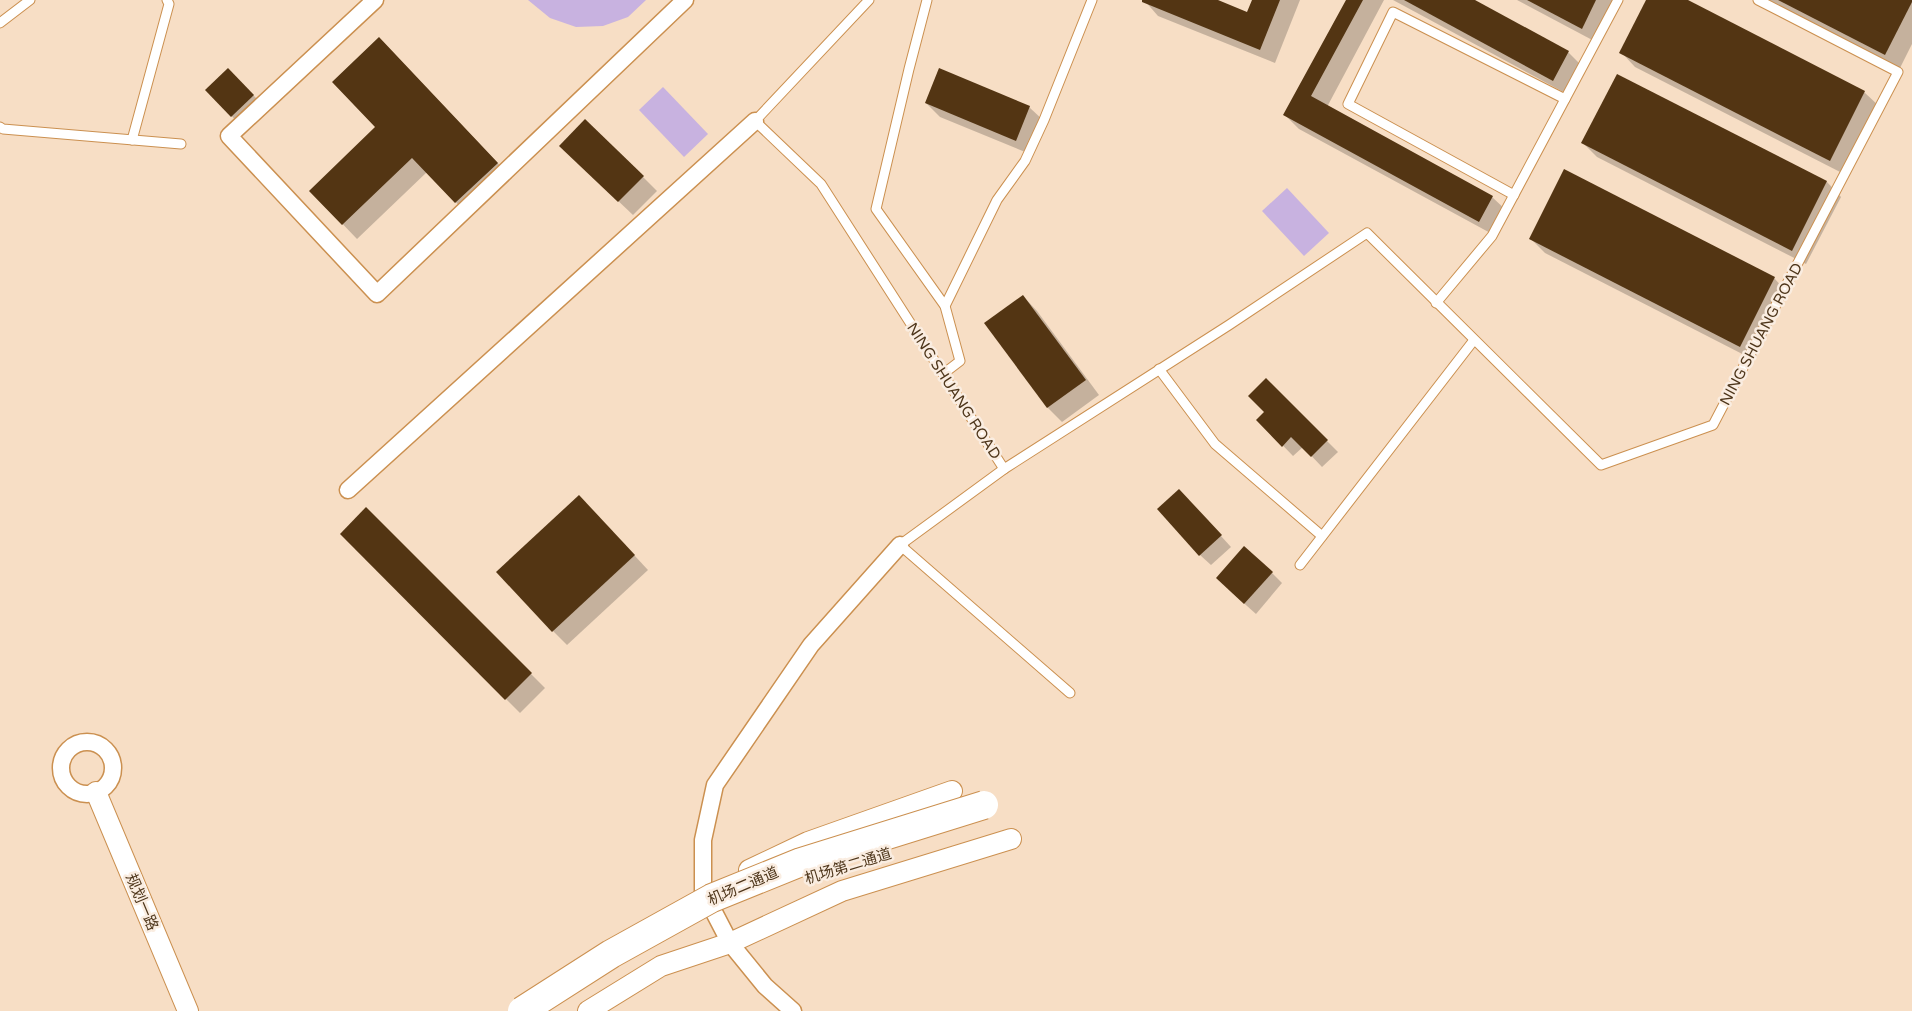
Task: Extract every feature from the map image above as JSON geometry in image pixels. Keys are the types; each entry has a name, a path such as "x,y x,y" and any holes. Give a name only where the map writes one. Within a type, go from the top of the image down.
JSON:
{"highway":[{"name":"机场二通道","path":"522,1011 611,954 712,898 801,862 987,814"},
{"name":"机场第二通道","path":"556,1011 620,970 719,915 808,877 987,814"}],"street":[{"path":"375,0 229,136 377,294 685,0"},
{"path":"348,490 755,120"},
{"path":"792,1011 765,986 730,942 704,891 703,840 715,785 811,645 900,545"},
{"path":"514,1011 635,929 704,891 808,842 952,791"},
{"name":"规划一路","path":"96,792 188,1011"},
{"path":"588,1011 661,966 730,942 842,891 1011,839"}],"lane":[{"path":"0,23 30,0"},
{"path":"132,140 169,4 166,0"},
{"path":"755,120 869,0"},
{"path":"927,0 876,209 945,306 960,361 943,374"},
{"path":"945,306 997,200 1025,162 1044,120 1092,0"},
{"path":"1436,302 1492,236 1618,0"},
{"name":"NING SHUANG ROAD","path":"755,120 822,184 1004,469 1367,234 1601,465 1713,425 1898,72 1758,0"},
{"path":"1514,195 1348,104 1393,12 1566,98"},
{"path":"0,127 3,130 181,144"},
{"path":"1300,564 1474,340"},
{"path":"1159,369 1215,444 1322,536"},
{"path":"1004,469 900,545 1070,693"}],"shaded area":[{"path":"528,0 646,0 628,17 603,26 576,27 550,18"},
{"path":"663,87 708,134 684,157 639,110"},
{"path":"1287,188 1329,233 1304,256 1262,211"}],"building":[{"path":"1142,0 1218,0 1247,12 1252,0 1280,0 1260,50 1142,2"},
{"path":"1346,0 1363,0 1311,96 1493,196 1479,222 1283,115"},
{"path":"1404,0 1475,0 1569,51 1553,81"},
{"path":"1527,0 1596,0 1582,29"},
{"path":"1646,0 1688,0 1865,91 1830,161 1619,53"},
{"path":"1778,0 1912,0 1912,2 1885,55"},
{"path":"379,37 498,163 455,203 412,158 342,225 309,191 375,127 332,82"},
{"path":"228,68 254,95 231,117 205,90"},
{"path":"939,68 1030,106 1016,141 925,103"},
{"path":"1617,74 1827,181 1792,251 1581,143"},
{"path":"585,119 644,176 618,202 559,146"},
{"path":"1564,169 1775,277 1740,347 1529,239"},
{"path":"1023,295 1086,380 1047,408 984,323"},
{"path":"1266,378 1328,440 1311,457 1291,437 1282,447 1256,420 1264,412 1248,396"},
{"path":"1179,489 1222,535 1199,556 1157,509"},
{"path":"579,495 635,555 552,632 496,572"},
{"path":"366,507 532,673 505,700 340,534"},
{"path":"1244,546 1273,572 1244,604 1216,578"}]}
